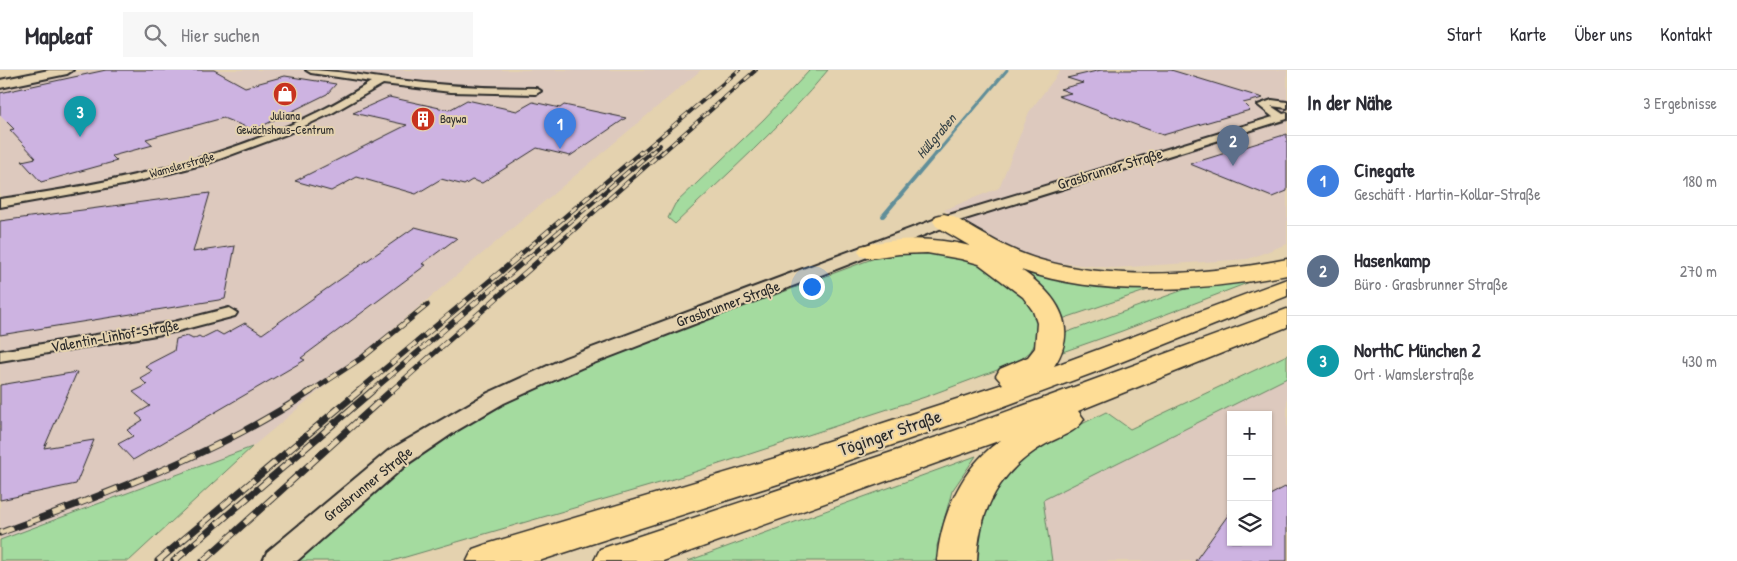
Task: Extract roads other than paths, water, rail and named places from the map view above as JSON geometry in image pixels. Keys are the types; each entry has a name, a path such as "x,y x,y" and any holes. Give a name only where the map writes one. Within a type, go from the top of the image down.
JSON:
{"highway":[{"path":"937,224 1020,281 1040,300 1048,313 1052,342 1047,356 1040,364 972,390 937,418"},
{"path":"937,224 1011,258 1033,266 1073,274 1127,278 1203,278 1287,267"},
{"path":"870,251 896,245 931,245 958,250 984,258"},
{"name":"Töginger Straße","path":"487,561 767,475 937,418 1189,327 1287,287"},
{"name":"Töginger Straße","path":"614,561 791,503 1095,394 1287,318"},
{"path":"957,561 957,539 964,514 988,472 1022,442 1071,417 1095,394"}],"main road":[{"path":"0,84 68,70"}],"street":[{"path":"311,70 381,81 500,92 536,90"},
{"path":"344,76 354,84 354,96"},
{"name":"Wamslerstraße","path":"0,203 98,186 210,158 322,114 381,81"},
{"name":"Grasbrunner Straße","path":"1284,117 1263,106 1272,103 1287,105"},
{"name":"Grasbrunner Straße","path":"277,561 397,458 448,425 496,398 573,363 937,224 1027,194 1284,117"},
{"name":"Valentin-Linhof-Straße","path":"0,356 174,327 229,313"}],"waterway":[{"name":"Hüllgraben","path":"936,154 1007,70"},
{"name":"Hüllgraben","path":"883,216 937,152"}],"railway":[{"path":"640,154 739,70"},
{"path":"661,154 756,70"},
{"path":"650,154 660,145"},
{"path":"515,259 641,152"},
{"path":"527,259 651,152"},
{"path":"541,259 662,152"},
{"path":"357,392 517,258"},
{"path":"371,392 528,258"},
{"path":"390,392 542,258"},
{"path":"310,392 363,357 427,305"},
{"path":"0,533 81,503 199,454 275,414 311,391"},
{"path":"158,561 359,391"},
{"path":"174,561 372,391"},
{"path":"203,561 391,391"}],"place":[{"name":"Juliana Gewächshaus-Centrum","path":"285,94"},
{"name":"Baywa","path":"423,119"},
{"name":"NorthC München 2","path":"80,137"},
{"name":"Cinegate","path":"560,149"},
{"name":"Hasenkamp","path":"1233,166"}]}
